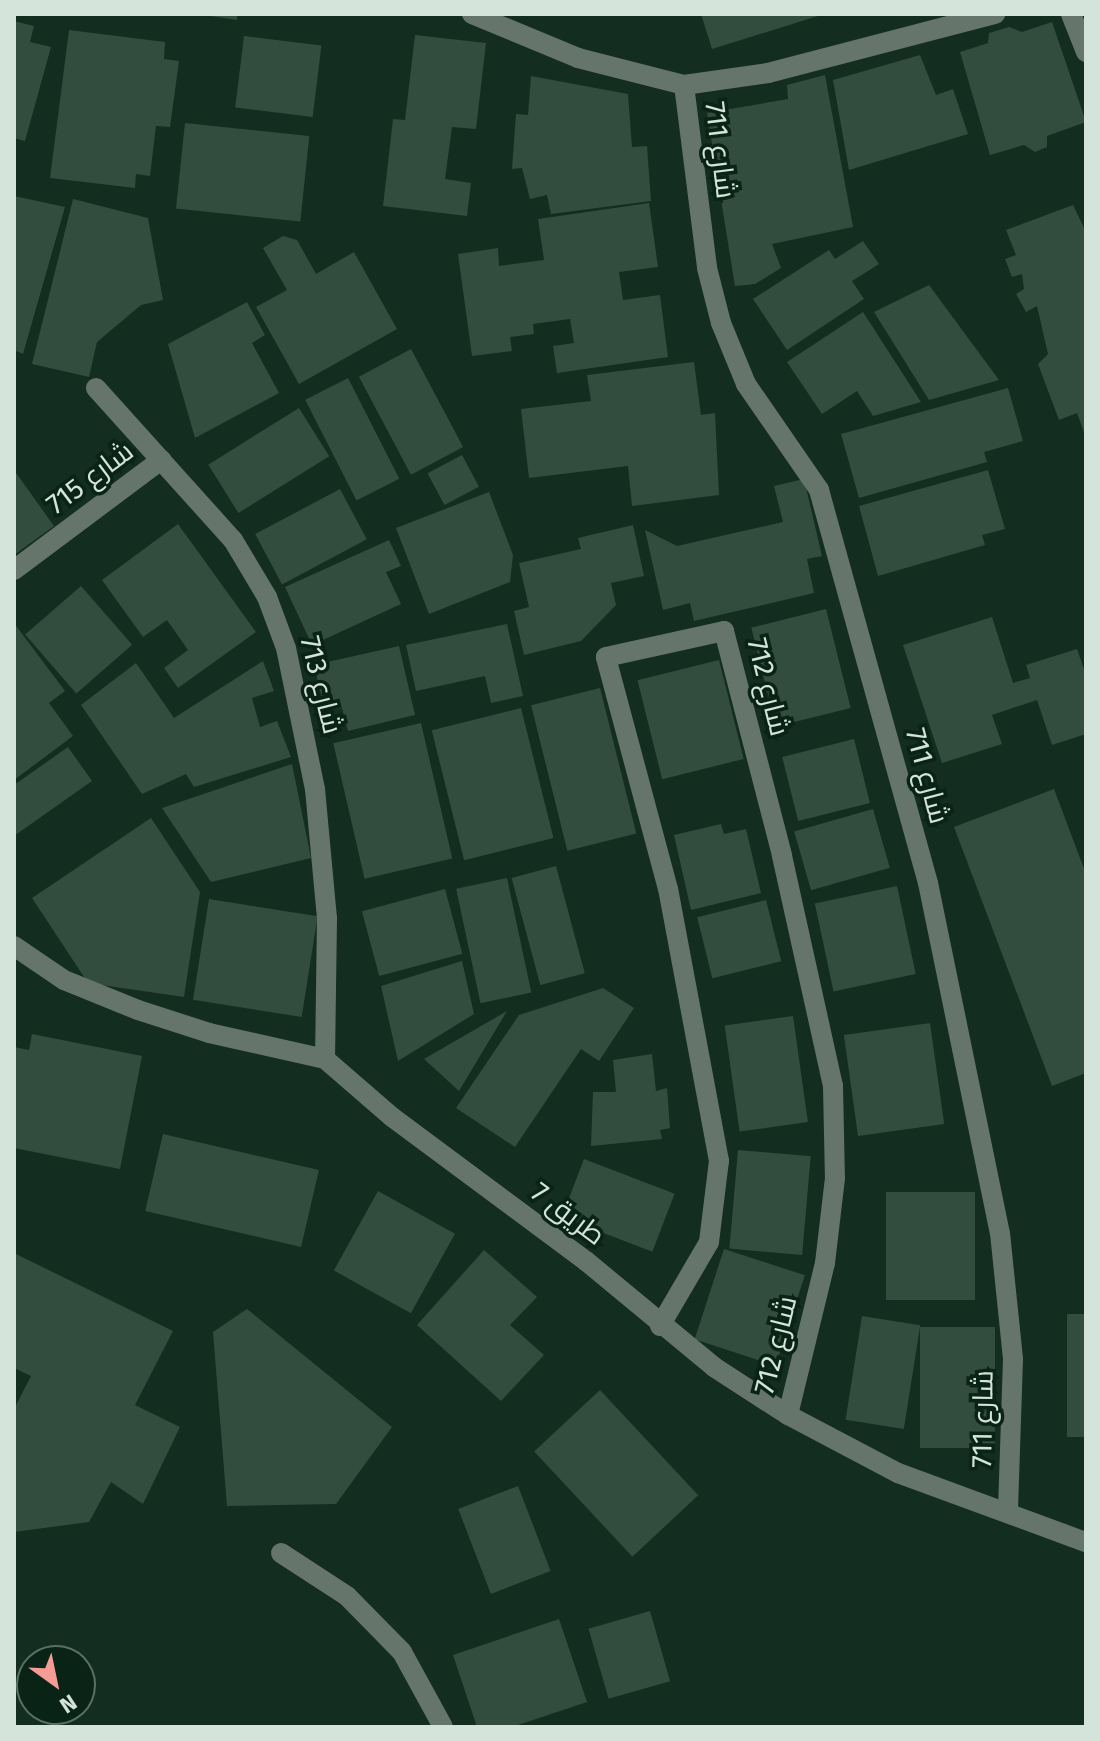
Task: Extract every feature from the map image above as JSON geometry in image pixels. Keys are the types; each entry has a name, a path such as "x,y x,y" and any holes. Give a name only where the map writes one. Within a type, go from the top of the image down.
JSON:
{"street":[{"path":"472,14 578,58 684,85 768,73 995,14"},
{"path":"1071,14 1086,52"},
{"name":"شارع 711","path":"684,85 707,268 721,323 746,384 819,490 928,883 1000,1233 1013,1359 1008,1512"},
{"name":"شارع 713","path":"96,388 233,540 267,597 286,648 315,789 327,918 325,1059"},
{"name":"شارع 715","path":"14,570 161,460"},
{"name":"شارع 712","path":"660,1326 709,1242 719,1161 668,889 606,657 724,631 782,856 833,1086 835,1178 825,1263 788,1415"},
{"name":"7 طريق","path":"14,946 64,980 138,1010 209,1033 325,1059 392,1117 586,1261 660,1326 788,1415 898,1473 1086,1542"},
{"path":"281,1553 347,1596 402,1652 443,1727"}],"building":[{"path":"197,14 237,14 237,20"},
{"path":"701,14 820,14 821,15 712,49"},
{"path":"14,21 34,26 30,42 51,47 25,141 14,138"},
{"path":"1052,22 1086,122 1047,136 1047,147 1035,152 1024,145 990,155 960,52 988,43 989,33 1009,27 1022,32"},
{"path":"69,30 165,42 164,59 179,61 170,127 156,126 150,176 136,174 135,188 50,178"},
{"path":"415,35 486,43 476,129 452,127 445,179 471,183 467,216 383,206 393,119 405,120"},
{"path":"244,36 321,46 313,117 235,107"},
{"path":"920,55 936,95 953,89 968,134 849,170 833,80"},
{"path":"825,75 853,227 772,244 781,268 755,284 735,286 707,113 788,99 787,85"},
{"path":"531,76 628,94 632,147 647,146 651,201 551,214 547,195 530,199 522,168 512,169 516,114 528,115"},
{"path":"185,123 309,136 300,222 176,209"},
{"path":"14,196 65,207 23,354 14,350"},
{"path":"73,199 148,218 163,300 141,305 97,342 89,377 32,364"},
{"path":"649,203 658,267 619,272 623,300 660,295 668,357 557,373 553,346 574,343 570,319 533,324 534,334 510,337 512,351 472,356 458,254 498,248 499,266 544,260 538,219"},
{"path":"1073,205 1086,232 1086,438 1077,413 1059,420 1038,364 1048,354 1037,306 1026,312 1016,294 1024,289 1022,274 1012,277 1005,259 1016,255 1006,230"},
{"path":"283,236 297,240 316,274 354,252 397,329 299,384 256,307 287,290 263,248"},
{"path":"863,241 879,264 852,281 864,299 787,350 753,299 829,250 835,259"},
{"path":"929,285 999,380 929,400 874,312"},
{"path":"247,302 265,335 252,343 279,393 195,438 168,344"},
{"path":"863,312 921,402 873,416 857,391 822,414 787,362"},
{"path":"411,349 463,447 411,475 359,377"},
{"path":"694,362 701,415 715,413 719,495 632,506 628,466 529,478 521,409 591,401 587,375"},
{"path":"348,378 399,479 357,500 305,400"},
{"path":"1008,388 1023,441 984,452 987,462 859,498 841,434"},
{"path":"299,408 329,456 238,513 208,465"},
{"path":"462,455 479,487 444,505 428,473"},
{"path":"14,470 54,526 14,555"},
{"path":"988,470 1005,529 982,535 985,545 878,576 859,506"},
{"path":"804,479 822,556 807,559 814,593 694,621 690,603 663,610 645,530 677,546 783,522 774,486"},
{"path":"340,489 367,539 282,584 255,534"},
{"path":"489,492 513,555 510,582 429,614 396,528"},
{"path":"178,524 256,632 178,688 164,668 188,650 167,620 143,637 102,580"},
{"path":"633,525 644,576 611,583 616,605 581,641 524,655 514,611 529,607 519,563 581,549 578,538"},
{"path":"389,540 401,566 386,572 401,604 312,645 285,587"},
{"path":"81,586 132,645 76,693 25,635"},
{"path":"826,609 851,708 776,727 751,628"},
{"path":"992,617 1013,683 1030,678 1026,665 1077,649 1086,675 1086,734 1052,745 1037,700 992,715 1002,744 942,763 903,645"},
{"path":"14,623 65,691 49,703 73,736 14,780"},
{"path":"507,624 523,696 491,703 485,676 416,691 406,645"},
{"path":"399,646 415,715 348,731 342,708 325,711 314,665"},
{"path":"719,660 744,759 662,779 637,680"},
{"path":"263,661 274,691 252,698 260,727 277,721 291,757 194,787 186,774 142,794 81,705 136,663 174,718"},
{"path":"600,688 636,834 567,851 531,705"},
{"path":"521,708 553,838 464,860 432,730"},
{"path":"421,723 452,858 365,879 333,743"},
{"path":"854,739 870,803 798,821 782,757"},
{"path":"68,747 92,781 14,836 14,785"},
{"path":"292,764 311,858 211,882 162,808"},
{"path":"1054,789 1086,874 1086,1073 1052,1086 954,827"},
{"path":"873,809 890,868 811,890 794,832"},
{"path":"151,818 200,892 184,997 88,983 32,898"},
{"path":"721,824 724,834 746,829 761,893 691,910 674,835"},
{"path":"556,866 585,973 540,985 512,878"},
{"path":"507,878 531,992 480,1003 456,889"},
{"path":"897,886 916,974 834,991 815,903"},
{"path":"445,889 462,954 379,976 362,911"},
{"path":"209,899 318,916 302,1017 193,1000"},
{"path":"766,900 781,961 712,978 697,917"},
{"path":"462,961 474,1014 398,1061 381,986"},
{"path":"603,988 634,1008 599,1061 581,1049 515,1147 456,1108 519,1015"},
{"path":"507,1011 459,1091 424,1059"},
{"path":"793,1016 808,1122 740,1132 725,1026"},
{"path":"930,1023 944,1124 858,1136 844,1035"},
{"path":"32,1034 142,1056 120,1169 14,1148 14,1047 29,1050"},
{"path":"652,1054 656,1091 667,1088 670,1128 660,1130 662,1139 591,1146 593,1092 616,1092 613,1060"},
{"path":"163,1134 319,1170 301,1247 145,1211"},
{"path":"738,1150 811,1156 802,1255 729,1249"},
{"path":"584,1159 675,1194 652,1252 562,1217"},
{"path":"378,1191 455,1234 411,1313 334,1271"},
{"path":"886,1192 975,1192 975,1300 886,1300"},
{"path":"724,1249 805,1275 775,1366 695,1339"},
{"path":"484,1250 537,1297 510,1325 544,1355 501,1401 417,1325"},
{"path":"14,1253 173,1331 135,1405 180,1427 143,1504 111,1482 89,1522 14,1532 14,1409 31,1376 14,1368"},
{"path":"247,1309 392,1427 336,1504 227,1506 213,1332"},
{"path":"1067,1314 1086,1314 1086,1437 1067,1437"},
{"path":"862,1316 920,1325 904,1429 846,1420"},
{"path":"920,1327 995,1327 995,1448 920,1448"},
{"path":"600,1390 698,1495 632,1557 534,1451"},
{"path":"518,1486 551,1571 491,1594 458,1509"},
{"path":"650,1611 670,1681 609,1699 588,1629"},
{"path":"559,1619 587,1702 512,1727 477,1727 453,1655"}]}
